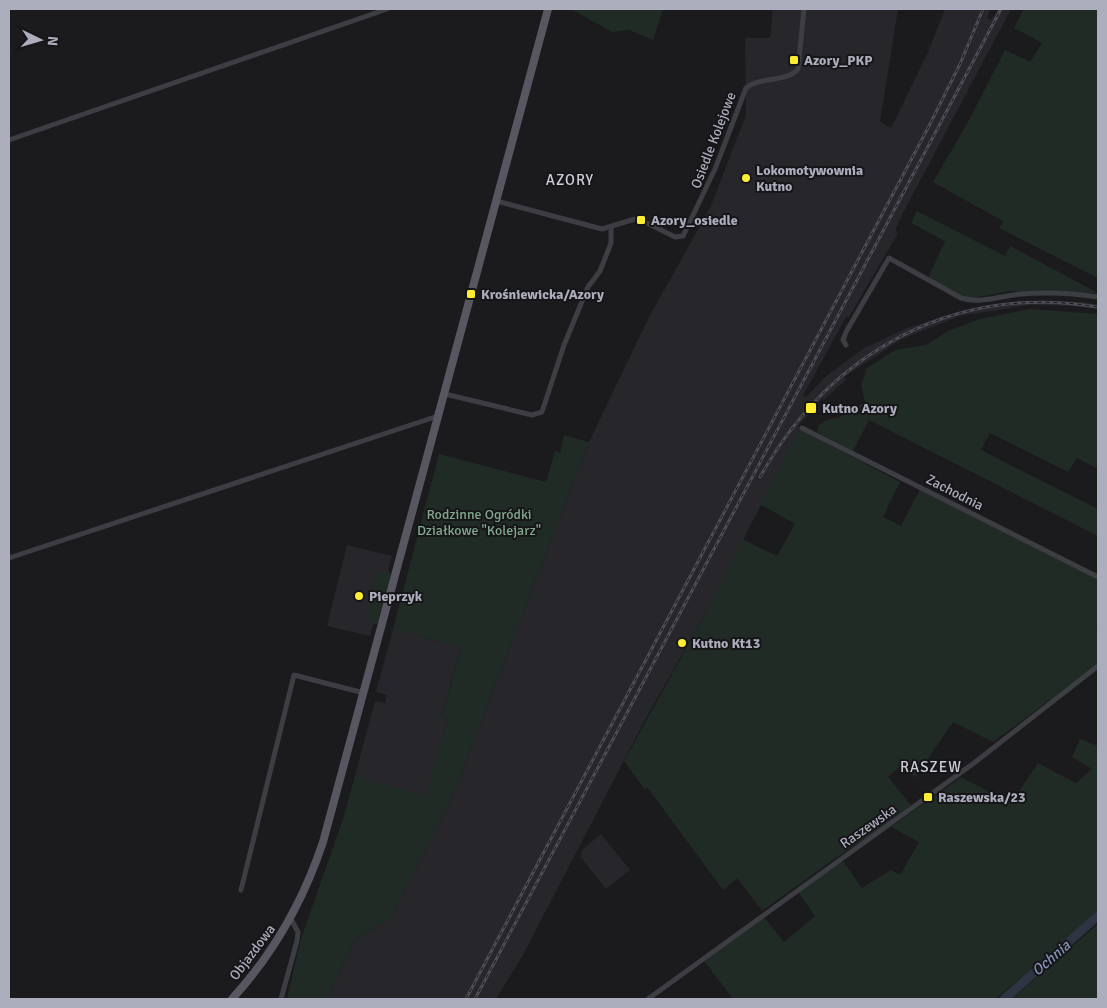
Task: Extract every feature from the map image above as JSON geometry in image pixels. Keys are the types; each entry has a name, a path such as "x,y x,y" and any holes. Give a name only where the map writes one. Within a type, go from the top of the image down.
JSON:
{"main road":[{"name":"Objazdowa","path":"232,999 264,960 291,919 308,883 323,842 548,9"}],"street":[{"path":"9,140 387,9"},
{"name":"Osiedle Kolejowe","path":"496,201 592,227 612,228 635,219 677,237 683,236 715,169 746,88 753,83 793,74 798,69 804,9"},
{"path":"445,394 532,415 542,412 564,345 588,287 600,271 611,243 612,228"},
{"path":"846,345 843,340 846,332 889,258 961,298 970,300 1020,294 1062,293 1098,297"},
{"path":"9,558 438,416"},
{"name":"Zachodnia","path":"802,428 1098,577"},
{"name":"Raszewska","path":"648,999 974,764 1098,666"},
{"path":"241,890 294,675 364,693"},
{"path":"281,999 298,941 298,932 291,919"}],"shaded area":[{"path":"773,9 898,9 880,122 891,128 928,52 945,9 990,9 987,18 991,20 998,9 1011,9 904,211 896,228 897,235 849,317 846,317 803,396 806,397 825,377 864,348 907,328 944,316 994,304 1028,301 1084,302 1098,305 1098,309 1074,306 1029,305 960,316 900,340 844,377 846,380 824,400 822,399 798,426 800,429 705,614 646,718 523,955 496,999 327,999 355,939 390,920 450,803 589,442 648,319 711,206 746,115 745,38 770,38"},
{"path":"347,545 392,556 370,636 327,626"},
{"path":"393,629 461,647 442,715 448,718 426,796 355,776 375,701 385,703 387,695 376,692"},
{"path":"601,834 630,870 606,889 580,856 583,849"}],"green space":[{"path":"571,9 663,9 653,40 629,30 612,32"},
{"path":"1024,9 1098,9 1098,278 999,228 1003,221 933,182 968,122 1005,50 1030,62 1042,43 1014,28"},
{"path":"917,211 1005,256 1010,246 1098,293 1010,291 972,298 963,297 928,278 945,241 911,223"},
{"path":"1030,309 1098,314 1098,469 1077,458 1068,472 990,433 981,450 1098,509 1098,536 869,420 853,451 817,432 818,426 826,420 840,417 865,402 861,386 867,368 895,350 926,345 948,331 980,319"},
{"path":"800,429 900,482 883,517 901,526 920,489 1098,579 1098,623 1096,626 1098,627 1098,664 993,742 953,722 915,778 904,763 888,777 911,805 886,825 834,859 762,911 737,878 723,890 647,787 645,790 624,761 705,614 742,539 777,556 795,524 760,504"},
{"name":"Rodzinne Ogródki Działkowe \"Kolejarz\"","path":"564,435 589,442 450,803 390,920 355,939 327,999 287,999 301,939 343,819 355,776 426,795 448,718 442,716 461,647 393,629 439,454 546,482 555,451 560,453"},
{"path":"389,571 391,576 378,624 376,624 369,620 367,615 377,574"},
{"path":"1080,739 1098,746 1098,911 996,999 733,999 704,961 763,916 784,942 815,916 798,892 843,861 862,888 891,870 900,875 919,842 891,827 961,777 1011,803 1038,763 1076,783 1092,769 1072,757"},
{"path":"1098,924 1098,999 1011,999"}],"waterway":[{"name":"Ochnia","path":"1004,999 1098,916"}],"railway":[{"path":"466,999 929,126 960,64 983,9"},
{"path":"475,999 1001,9"},
{"path":"760,477 789,433 822,394 860,362 901,336 946,317 994,306 1045,302 1098,307"}],"place":[{"name":"Azory_PKP","path":"794,60"},
{"name":"Lokomotywownia Kutno","path":"746,178"},
{"name":"Azory_osiedle","path":"641,220"},
{"name":"Krośniewicka/Azory","path":"471,294"},
{"name":"Kutno Azory","path":"811,408"},
{"name":"Pieprzyk","path":"359,596"},
{"name":"Kutno Kt13","path":"682,643"},
{"name":"Raszewska/23","path":"928,797"}],"district":[{"name":"AZORY","path":"570,180"},
{"name":"RASZEW","path":"931,767"}]}
